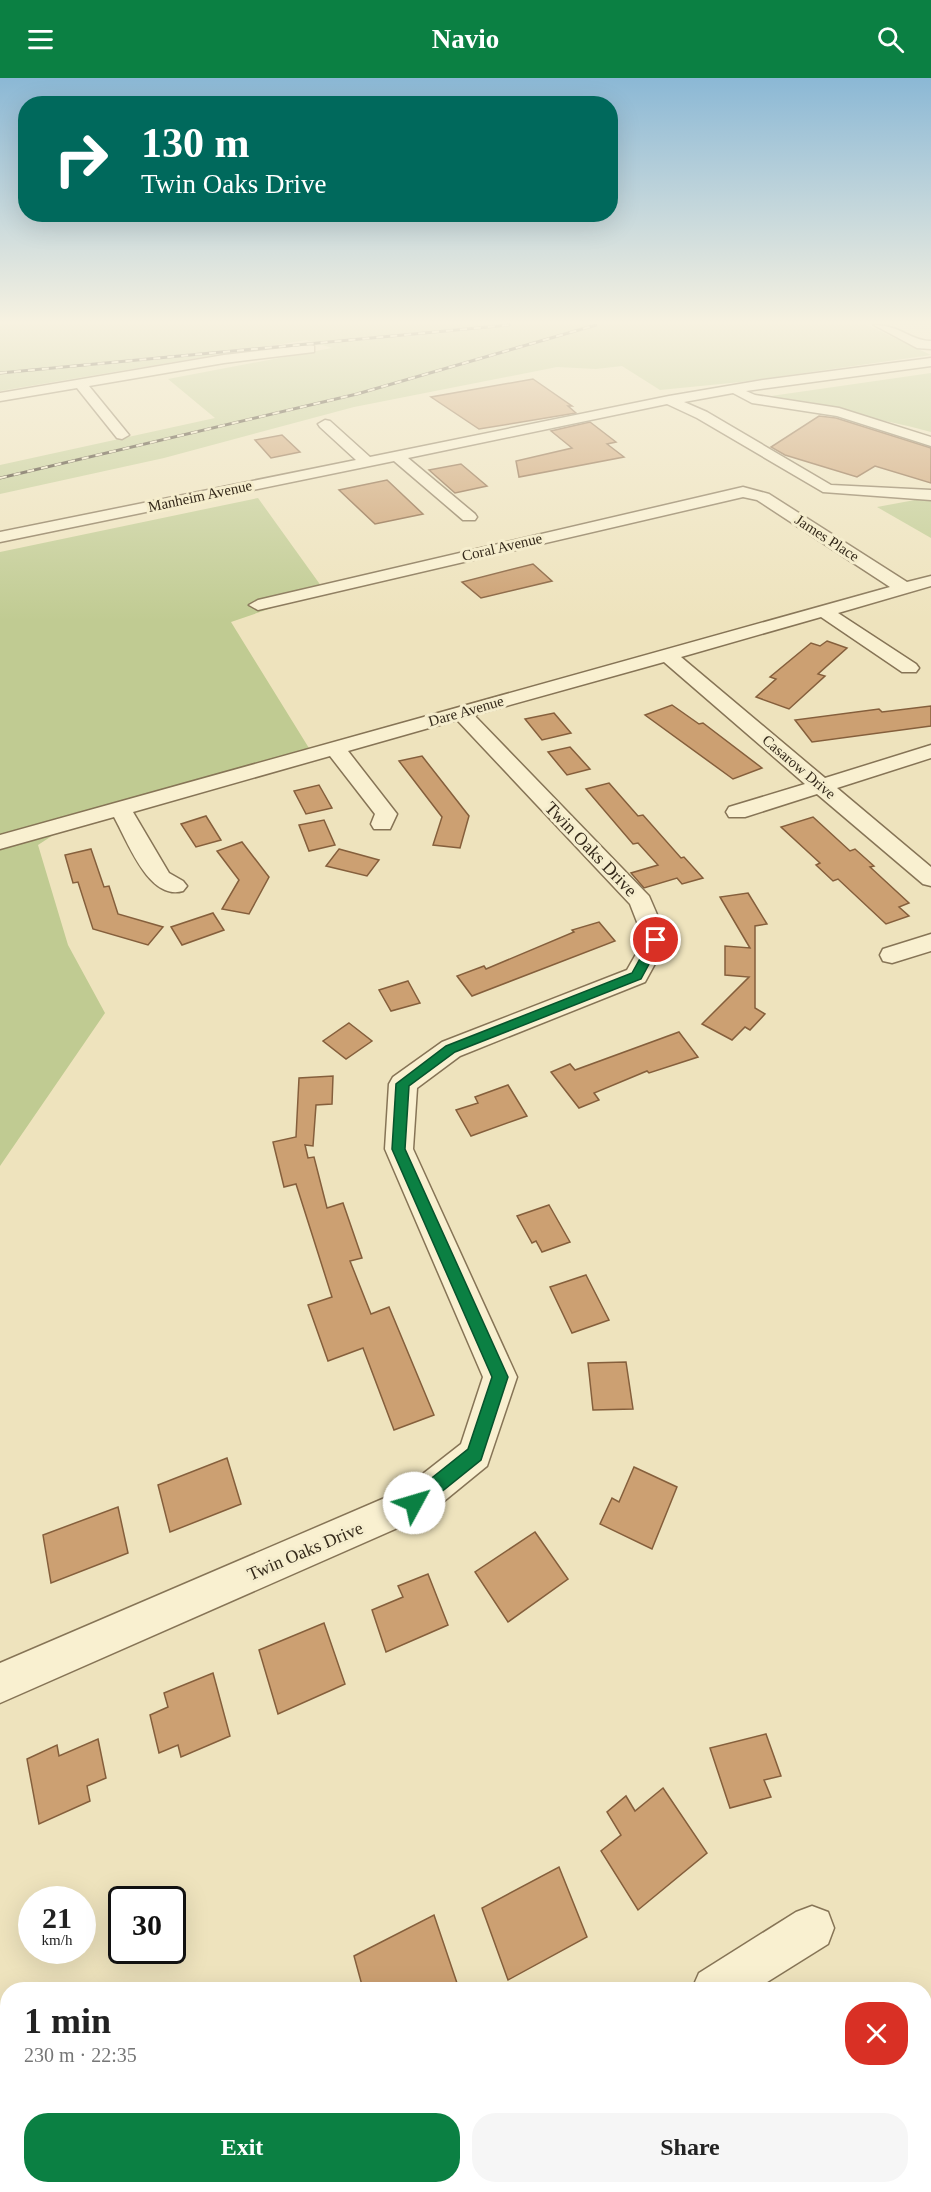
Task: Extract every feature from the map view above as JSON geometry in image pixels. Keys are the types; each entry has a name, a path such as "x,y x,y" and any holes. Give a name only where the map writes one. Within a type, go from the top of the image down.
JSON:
{"street":[{"path":"113,424 122,435"},
{"path":"325,424 367,462"},
{"name":"Manheim Avenue","path":"0,537 554,424"},
{"path":"717,424 828,489 931,495"},
{"path":"875,424 931,442"},
{"path":"268,482 260,472 262,470 355,451"},
{"path":"397,456 469,518"},
{"name":"James Place","path":"747,492 763,497 906,588"},
{"name":"Coral Avenue","path":"258,604 716,496 747,492"},
{"name":"Dare Avenue","path":"0,842 931,581"},
{"path":"825,611 909,668"},
{"name":"Casarow Drive","path":"667,655 931,879"},
{"name":"Twin Oaks Drive","path":"0,1683 414,1503 475,1454 500,1377 399,1149 403,1084 451,1049 636,976 656,940 641,901 461,713"},
{"path":"335,748 386,814 382,824"},
{"path":"737,812 931,751"},
{"path":"120,808 160,878 176,886"},
{"path":"892,955 931,942"},
{"path":"726,1982 812,1928"}],"green space":[{"path":"189,424 292,424 164,458 0,494 0,465"},
{"path":"898,424 931,424 931,432"},
{"path":"931,497 931,538 877,507"},
{"path":"258,498 324,590 231,622 312,753 79,818 38,845 68,945 105,1013 0,1166 0,552"}],"building":[{"path":"471,424 511,424 479,429"},
{"path":"592,424 616,442 607,444 624,457 519,477 516,461 572,448 551,431"},
{"path":"807,424 854,424 931,448 931,483 875,466 857,477 785,455 771,447"},
{"path":"282,435 300,452 271,458 255,440"},
{"path":"461,464 487,486 455,493 429,470"},
{"path":"387,480 423,514 375,524 339,490"},
{"path":"533,564 552,581 481,598 462,582"},
{"path":"827,641 847,648 818,674 825,676 789,709 756,697 776,679 770,677 811,643 820,646"},
{"path":"672,705 699,724 703,723 762,768 733,779 645,715"},
{"path":"931,706 931,726 812,742 795,720 879,709 882,712"},
{"path":"554,713 571,733 542,740 525,719"},
{"path":"570,747 590,769 567,775 548,752"},
{"path":"422,756 469,816 460,848 433,845 442,817 399,761"},
{"path":"609,783 638,816 643,815 681,858 684,857 703,878 682,884 677,878 644,888 631,873 658,865 638,843 633,844 586,789"},
{"path":"319,785 332,808 306,814 294,791"},
{"path":"206,816 221,840 196,847 181,824"},
{"path":"813,817 850,851 855,849 874,866 870,867 909,903 899,907 909,916 886,924 838,879 833,881 816,865 820,863 781,827"},
{"path":"324,820 335,845 309,851 299,825"},
{"path":"242,842 269,877 249,914 222,909 239,880 217,851"},
{"path":"91,849 104,887 109,886 118,914 163,927 148,945 93,929 78,882 73,883 65,855"},
{"path":"339,849 379,860 367,876 326,866"},
{"path":"748,893 767,924 755,926 755,1008 765,1014 750,1030 745,1027 732,1040 702,1024 749,977 725,975 725,946 750,948 720,897"},
{"path":"213,913 224,930 182,945 171,927"},
{"path":"599,922 615,941 472,996 457,976 484,966 486,969 574,932 572,930"},
{"path":"408,981 420,1003 391,1011 379,990"},
{"path":"349,1023 372,1041 346,1059 323,1041"},
{"path":"679,1032 698,1057 649,1073 647,1071 594,1093 599,1100 579,1108 551,1072 570,1064 575,1070"},
{"path":"333,1076 332,1104 316,1105 313,1146 305,1145 308,1158 314,1157 327,1208 343,1203 362,1258 350,1261 371,1314 389,1307 434,1415 394,1430 363,1348 328,1361 308,1305 332,1297 296,1184 284,1187 273,1142 296,1137 299,1078"},
{"path":"508,1085 527,1116 471,1136 456,1110 478,1103 475,1097"},
{"path":"549,1205 570,1242 542,1252 536,1241 532,1243 517,1216"},
{"path":"586,1275 609,1320 572,1333 550,1287"},
{"path":"626,1362 633,1409 593,1410 588,1363"},
{"path":"227,1458 241,1504 170,1532 158,1485"},
{"path":"634,1467 677,1487 652,1549 600,1524 612,1498 619,1502"},
{"path":"118,1507 128,1553 51,1583 43,1535"},
{"path":"535,1532 568,1579 508,1622 475,1572"},
{"path":"428,1574 448,1625 386,1652 372,1610 403,1597 398,1586"},
{"path":"324,1623 345,1684 278,1714 259,1650"},
{"path":"213,1673 230,1736 181,1757 178,1745 159,1753 150,1715 168,1707 164,1693"},
{"path":"766,1734 781,1776 764,1780 771,1797 730,1808 710,1748"},
{"path":"98,1739 106,1778 87,1786 90,1801 39,1824 27,1759 57,1745 59,1756"},
{"path":"663,1788 707,1853 638,1910 601,1851 621,1835 607,1812 626,1796 635,1811"},
{"path":"559,1867 587,1937 508,1980 482,1908"},
{"path":"434,1915 457,1982 361,1982 354,1956"}],"railway":[{"path":"0,478 231,424"}],"route":[{"path":"414,1503 475,1454 500,1377 399,1149 403,1084 451,1049 636,976 656,940"}]}
